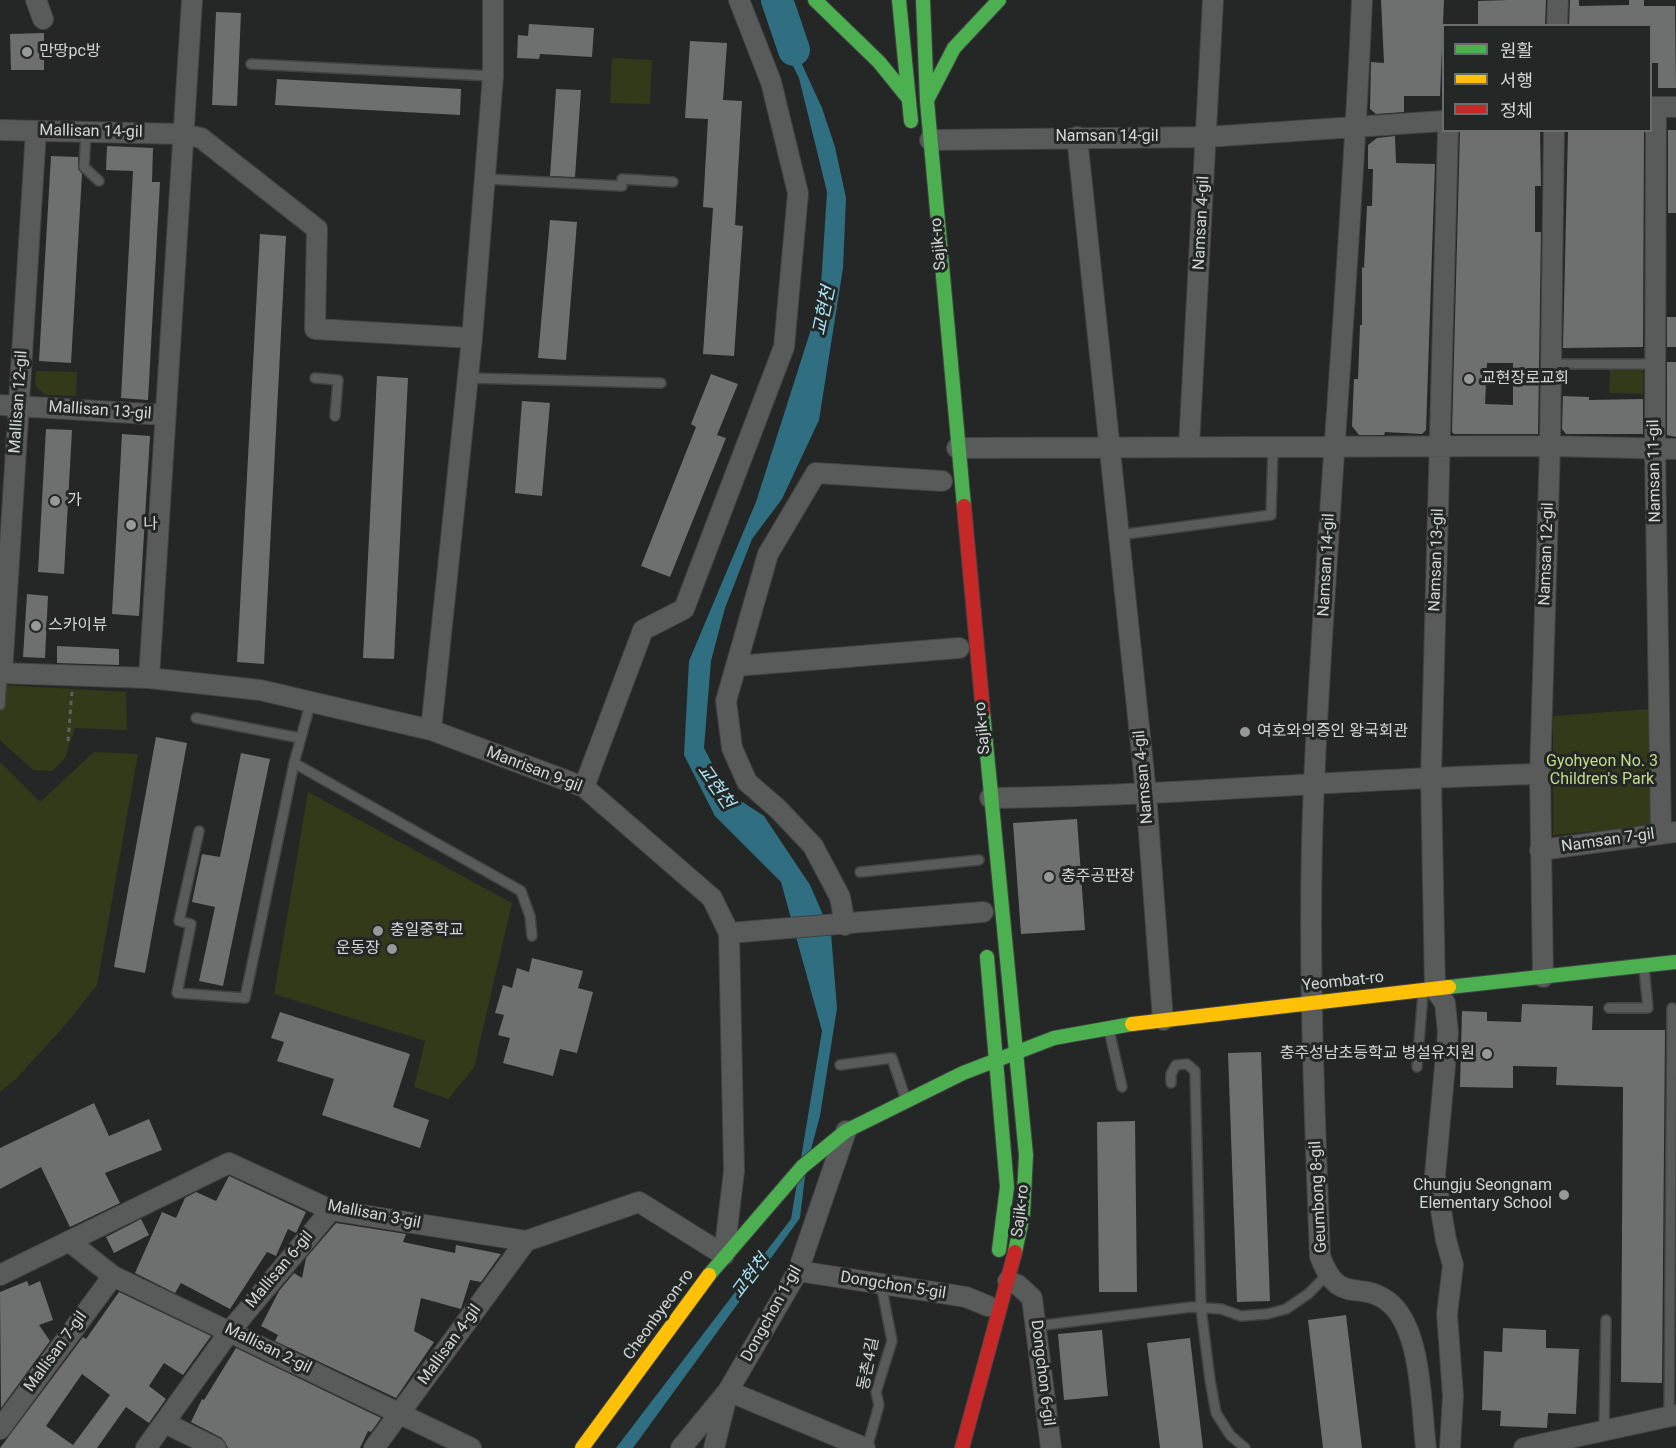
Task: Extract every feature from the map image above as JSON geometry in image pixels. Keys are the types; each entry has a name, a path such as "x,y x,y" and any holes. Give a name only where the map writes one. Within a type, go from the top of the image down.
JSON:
{"street":[{"path":"149,678 192,0"},
{"path":"431,730 472,338 486,179 493,76 494,0"},
{"path":"584,787 643,630 684,609 784,347 798,193 771,82 739,0"},
{"path":"815,0 879,62 909,100"},
{"name":"Sajik-ro","path":"900,0 909,100 921,136 948,448 990,798 1017,1051 1025,1167 1023,1215 1008,1281 962,1448"},
{"name":"Sajik-ro","path":"921,136 927,101 923,0"},
{"path":"927,101 954,48 999,0"},
{"name":"Namsan 4-gil","path":"1189,446 1213,0"},
{"name":"Namsan 14-gil","path":"1310,1002 1314,785 1356,129 1362,0"},
{"path":"1557,24 1558,0"},
{"path":"1653,107 1676,107"},
{"name":"Namsan 11-gil","path":"1653,107 1655,449 1668,833"},
{"path":"1356,129 1442,121"},
{"name":"Namsan 14-gil","path":"921,136 1206,137 1356,129"},
{"name":"Mallisan 14-gil","path":"0,130 182,134"},
{"name":"Mallisan 12-gil","path":"1,673 9,406 36,131"},
{"name":"Namsan 13-gil","path":"1429,990 1431,777 1448,132"},
{"name":"Namsan 12-gil","path":"1543,977 1540,774 1550,446 1554,132"},
{"path":"182,134 201,138 317,229 315,329 472,338"},
{"name":"Namsan 4-gil","path":"1077,137 1146,793 1163,1020"},
{"name":"Mallisan 13-gil","path":"9,406 165,415"},
{"path":"948,448 1550,446 1676,449"},
{"path":"845,925 840,897 813,846 778,809 747,782 732,748 726,701 768,554 816,473 942,481"},
{"path":"736,666 959,648"},
{"name":"Manrisan 9-gil","path":"1,673 149,678 260,690 431,730 584,787 712,898 729,933 734,1172 724,1255"},
{"path":"990,798 1146,793 1431,777 1540,774"},
{"name":"Namsan 7-gil","path":"1540,850 1668,833"},
{"path":"729,933 984,912"},
{"name":"Sajik-ro","path":"959,1404 988,1306 1001,1240 1006,1187 986,943"},
{"name":"Yeombat-ro","path":"997,1060 1053,1038 1108,1027 1310,1002 1676,962"},
{"path":"1429,990 1445,1003 1448,1033 1435,1175 1446,1240 1453,1265 1447,1314 1453,1396 1450,1448"},
{"name":"Geumbong 8-gil","path":"1310,1002 1320,1257 1327,1275 1338,1287 1374,1293 1390,1303 1409,1330 1416,1362 1426,1448"},
{"path":"846,1131 963,1073 997,1060"},
{"name":"Cheonbyeon-ro","path":"582,1448 724,1255 802,1167 846,1131"},
{"name":"Dongchon 1-gil","path":"681,1448 728,1391 798,1271 846,1131"},
{"name":"Mallisan 3-gil","path":"0,1275 229,1163 331,1210 526,1241 639,1202 724,1255"},
{"name":"Mallisan 6-gil","path":"146,1448 230,1330 331,1210"},
{"name":"Mallisan 4-gil","path":"374,1448 526,1241"},
{"name":"Mallisan 2-gil","path":"70,1242 113,1276 230,1330 471,1448"},
{"name":"Dongchon 5-gil","path":"798,1271 966,1298 988,1306"},
{"name":"Mallisan 7-gil","path":"0,1429 113,1276"},
{"name":"Dongchon 6-gil","path":"1008,1281 1018,1285 1032,1298 1052,1448"},
{"path":"714,1448 728,1391 866,1448"},
{"path":"1524,1448 1672,1416"},
{"path":"165,1423 216,1448"}],"lane":[{"path":"251,64 493,76"},
{"path":"86,133 84,167 99,181"},
{"path":"486,179 673,182"},
{"path":"1551,364 1654,364"},
{"path":"315,378 338,380 335,416"},
{"path":"468,378 662,383"},
{"path":"1119,535 1271,515 1273,447"},
{"path":"0,705 1,673"},
{"path":"199,831 179,921 191,924 177,993 245,998 294,763 310,701"},
{"path":"196,718 300,738"},
{"path":"294,763 521,891 530,916 532,936"},
{"path":"860,872 979,861"},
{"path":"1609,1008 1648,1008 1643,966"},
{"path":"1417,1067 1429,990"},
{"path":"1672,1008 1672,1416"},
{"path":"1108,1027 1122,1087"},
{"path":"840,1065 891,1058 907,1102"},
{"path":"1171,1083 1171,1074 1176,1065 1187,1064 1195,1071 1202,1308 1216,1413 1230,1434 1245,1448"},
{"path":"1036,1326 1202,1308 1221,1309 1241,1316 1286,1309 1308,1294 1327,1275"},
{"name":"동촌4길","path":"866,1448 879,1405 876,1392 892,1341 881,1284"},
{"path":"1604,1430 1606,1320"}],"path":[{"path":"68,741 72,689"}],"green space":[{"path":"612,58 652,60 650,104 610,103"},
{"path":"1610,369 1643,370 1643,394 1609,393"},
{"path":"36,371 77,372 76,396 45,395 35,386"},
{"path":"0,685 126,692 127,730 75,728 65,758 52,771 33,770 0,740"},
{"name":"Gyohyeon No. 3 Children's Park","path":"1651,709 1652,826 1553,835 1553,716"},
{"path":"94,752 138,754 97,985 66,1024 15,1080 0,1092 0,762 40,802"},
{"name":"운동장","path":"308,792 512,903 474,1068 448,1099 414,1087 425,1041 274,994"}],"water":[{"path":"761,2 786,14 794,47 822,108 835,147 846,198 843,268 819,420 782,499 752,539 725,608 711,661 704,748 727,792 764,816 810,885 831,933 837,1008 820,1116 806,1168 800,1218 633,1448 616,1448 791,1219 822,1031 781,882 715,816 684,755 689,661 756,502 820,301 827,192 799,78"}],"building":[{"path":"1381,0 1444,0 1440,96 1404,96 1404,112 1376,114 1370,109 1371,62 1384,63"},
{"path":"1546,0 1545,24 1478,24 1478,1"},
{"path":"1570,0 1579,0 1579,6 1629,5 1629,0 1644,0 1644,6 1675,6 1676,88 1658,88 1658,63 1652,63 1652,24 1569,24"},
{"path":"216,12 241,13 237,106 212,105"},
{"path":"529,24 594,28 592,57 540,54 539,59 517,58 518,35 528,36"},
{"name":"만땅pc방","path":"44,33 44,70 11,70 10,34"},
{"path":"690,41 727,43 723,100 742,101 735,225 743,226 734,356 703,354 713,208 703,207 708,119 685,118"},
{"path":"277,79 461,89 460,115 275,105"},
{"path":"556,89 581,90 575,177 550,176"},
{"path":"1668,130 1676,130 1676,213 1668,213"},
{"path":"1460,132 1540,132 1541,186 1535,186 1535,232 1541,232 1538,434 1454,434 1452,432","holes":["1487,363 1513,363 1513,405 1485,404"]},
{"path":"1568,132 1644,132 1643,347 1563,348"},
{"path":"1395,136 1396,163 1435,164 1426,430 1422,434 1385,432 1384,435 1359,435 1352,426 1354,379 1358,379 1360,325 1362,325 1362,267 1364,268 1367,206 1372,206 1373,169 1368,169 1368,145 1377,138"},
{"path":"107,146 153,148 152,182 160,182 148,400 121,398 133,171 106,170"},
{"path":"51,156 78,157 78,169 82,174 71,363 39,361"},
{"path":"550,220 577,222 566,360 538,358"},
{"path":"260,234 286,236 264,664 237,662"},
{"path":"1667,317 1676,317 1676,347 1667,347"},
{"path":"1667,362 1676,362 1676,437 1667,435"},
{"path":"711,374 738,384 717,435 726,438 670,577 641,566 696,427 691,424"},
{"path":"377,376 408,378 394,659 363,658"},
{"path":"1563,396 1589,397 1589,400 1643,399 1643,434 1566,434 1562,429"},
{"path":"522,401 550,403 542,496 515,493"},
{"name":"가","path":"46,429 72,430 64,574 38,572"},
{"name":"나","path":"122,434 150,436 139,616 112,614"},
{"name":"스카이뷰","path":"27,594 48,596 45,658 23,657"},
{"path":"57,646 119,649 119,665 57,663"},
{"path":"156,737 187,743 145,973 114,967"},
{"path":"241,753 270,759 223,986 199,981 215,907 192,902 202,854 220,857"},
{"name":"충주공판장","path":"1077,819 1085,930 1021,934 1013,823"},
{"path":"532,958 583,971 578,988 593,992 577,1053 560,1049 553,1076 503,1063 510,1038 498,1035 504,1015 495,1013 503,985 512,988 517,968 529,972"},
{"path":"1522,1004 1593,1006 1592,1030 1665,1030 1662,1383 1621,1382 1623,1087 1556,1085 1557,1067 1513,1066 1513,1088 1460,1087 1462,1011 1487,1012 1487,1021 1521,1022"},
{"path":"280,1012 410,1054 393,1107 429,1120 420,1148 322,1115 334,1079 277,1061 284,1042 271,1038"},
{"path":"1261,1052 1270,1301 1237,1302 1228,1053"},
{"path":"94,1103 109,1136 149,1119 162,1150 105,1173 120,1203 70,1227 41,1167 0,1189 0,1148"},
{"path":"1135,1121 1137,1292 1099,1292 1097,1122"},
{"path":"229,1176 306,1212 296,1233 288,1229 276,1256 267,1252 230,1309 181,1283 175,1293 135,1273 162,1212 176,1218 185,1198 196,1192 216,1201"},
{"path":"141,1219 149,1235 114,1253 106,1237"},
{"path":"336,1223 406,1234 403,1242 455,1253 456,1245 501,1254 481,1282 470,1280 461,1309 421,1298 414,1331 434,1342 396,1398 275,1341 278,1335 261,1326 279,1291 294,1273 302,1278 306,1258"},
{"path":"27,1281 29,1286 40,1281 53,1320 39,1325 50,1341 1,1408 0,1292"},
{"path":"119,1292 211,1336 183,1375 164,1363 149,1386 166,1399 149,1423 126,1407 97,1448 0,1448 83,1337 86,1339","holes":["82,1374 110,1395 73,1445 46,1426"]},
{"path":"1346,1315 1362,1448 1323,1448 1308,1320"},
{"path":"1503,1328 1546,1330 1546,1348 1579,1349 1576,1414 1548,1413 1547,1428 1500,1426 1501,1411 1482,1410 1484,1351 1502,1352"},
{"path":"1102,1330 1108,1396 1064,1400 1058,1334"},
{"path":"1190,1338 1203,1448 1160,1448 1147,1343"},
{"path":"236,1348 381,1418 371,1432 368,1431 360,1448 228,1448 222,1438 191,1422 202,1399 204,1400"}],"waterway":[{"name":"교현천","path":"777,0 794,50"}],"traffic: fast":[{"path":"815,0 879,62 909,99"},
{"path":"899,0 911,121"},
{"path":"923,0 927,101 964,506"},
{"path":"927,100 954,48 999,0"},
{"path":"983,712 1026,1155 1023,1215 1015,1252"},
{"path":"987,957 1007,1187 999,1250"},
{"path":"1449,987 1676,962"},
{"path":"709,1275 802,1167 846,1131 963,1073 1054,1038 1132,1024"}],"traffic: slow":[{"path":"1132,1024 1449,987"},
{"path":"582,1448 709,1275"}],"traffic: jam":[{"path":"964,506 983,712"},
{"path":"962,1448 1015,1252"}],"place":[{"name":"만땅pc방","path":"27,52"},
{"name":"교현장로교회","path":"1469,379"},
{"name":"가","path":"55,501"},
{"name":"나","path":"131,525"},
{"name":"스카이뷰","path":"36,626"},
{"name":"여호와의증인 왕국회관","path":"1245,732"},
{"name":"충주공판장","path":"1049,877"},
{"name":"충일중학교","path":"378,931"},
{"name":"운동장","path":"392,949"},
{"name":"충주성남초등학교 병설유치원","path":"1487,1054"},
{"name":"Chungju Seongnam Elementary School","path":"1564,1195"}]}
